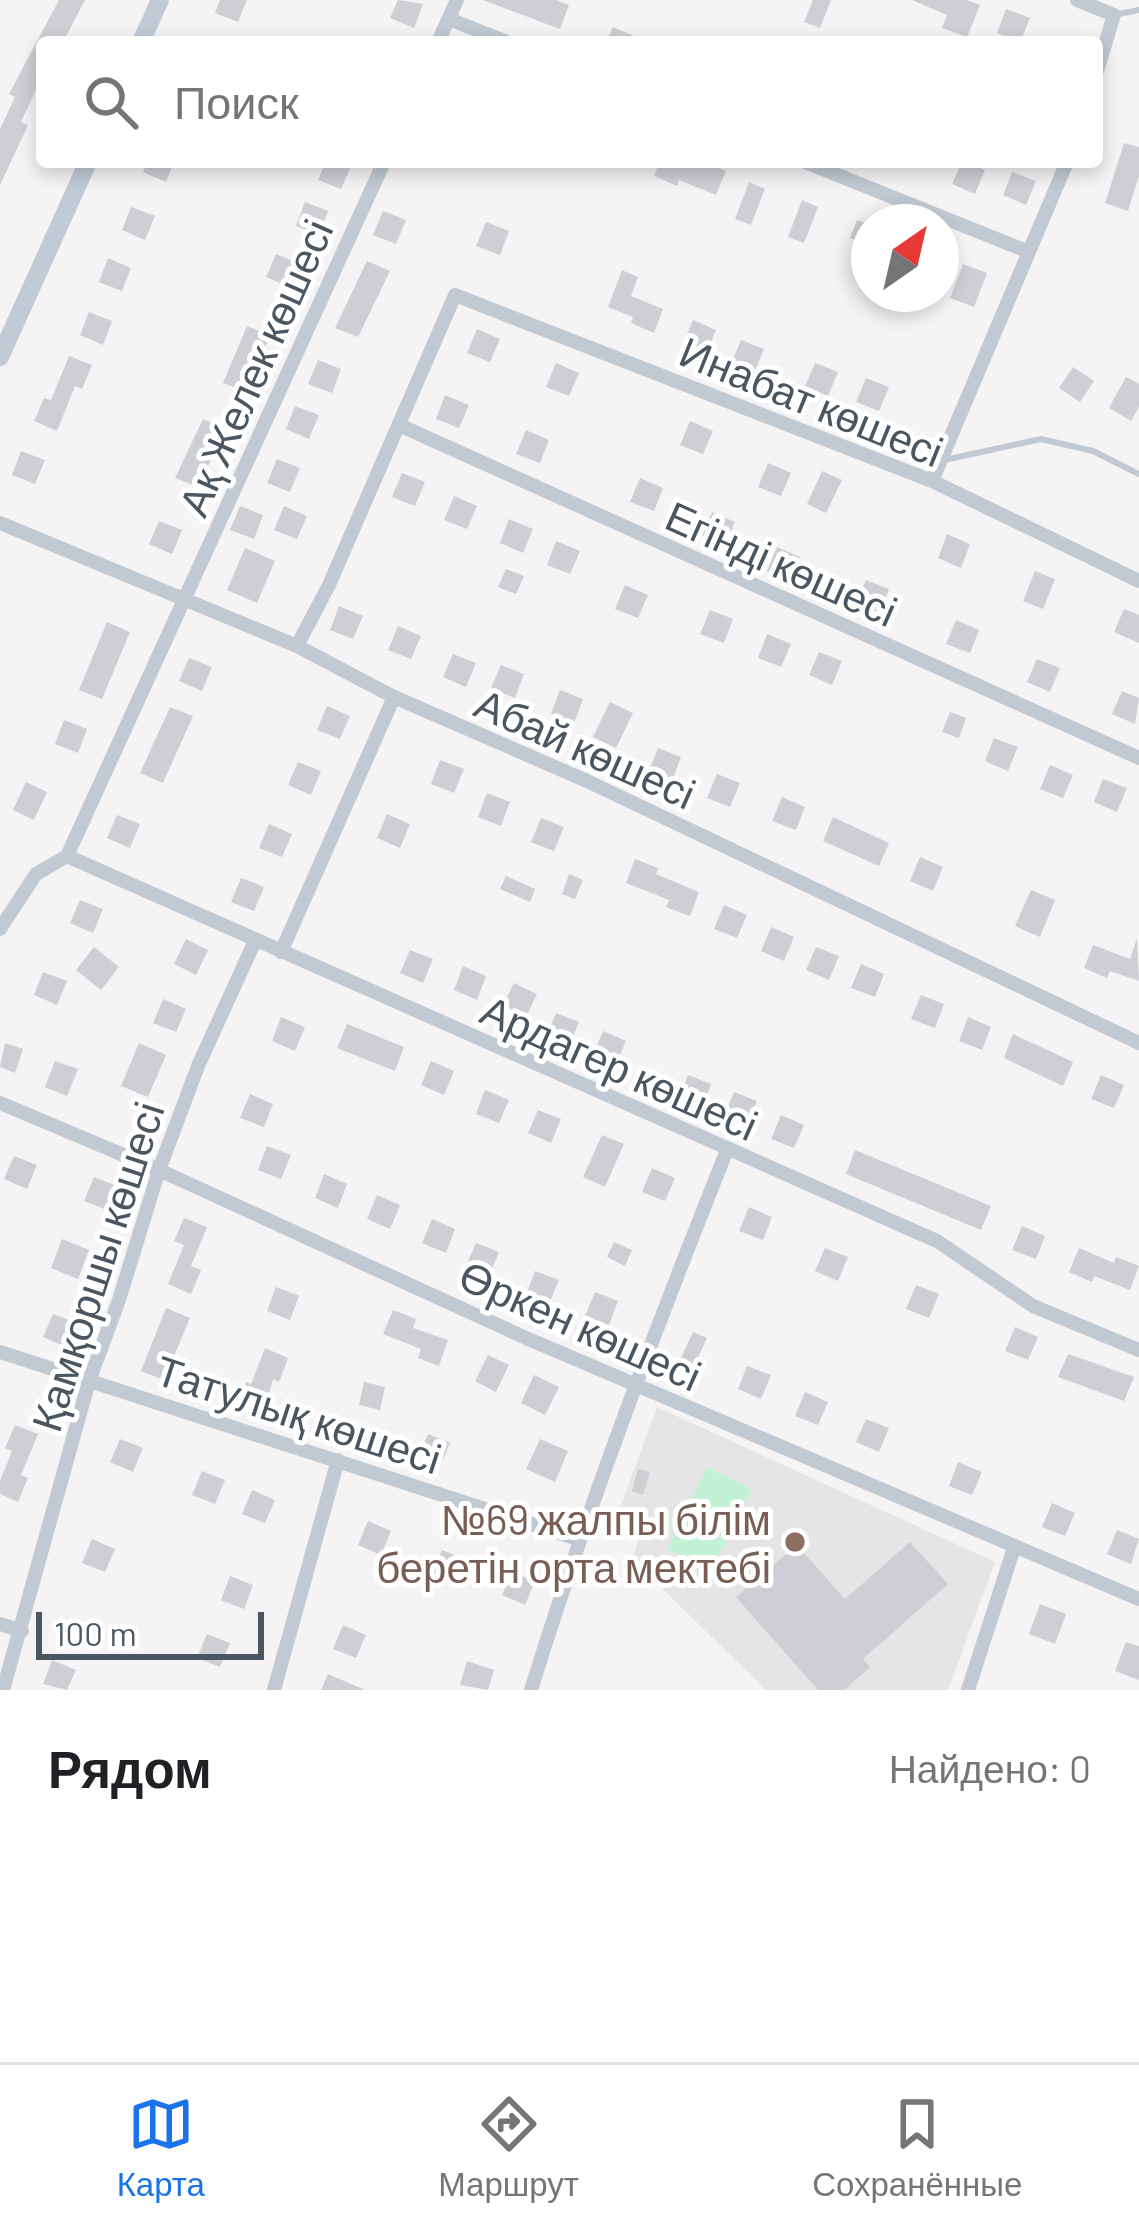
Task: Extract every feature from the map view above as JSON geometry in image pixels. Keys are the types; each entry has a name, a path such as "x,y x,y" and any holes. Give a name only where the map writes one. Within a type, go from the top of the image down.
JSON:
{"street":[{"path":"145,36 160,0"},
{"path":"442,36 457,0"},
{"path":"1077,0 1114,15 1103,51"},
{"path":"449,19 492,36"},
{"path":"0,357 85,168"},
{"name":"Ақ Желек көшесі","path":"67,856 381,168"},
{"path":"820,168 1029,252"},
{"path":"932,481 1064,168"},
{"name":"Инабат көшесі","path":"399,424 455,295 932,481 1139,580"},
{"path":"297,646 329,585 399,424"},
{"name":"Егінді көшесі","path":"399,424 1139,758"},
{"name":"Абай көшесі","path":"0,523 297,646 394,697 587,781 1139,1043"},
{"path":"281,952 394,697"},
{"path":"0,929 21,890 36,874 67,856"},
{"name":"Ардагер көшесі","path":"67,856 937,1241 1033,1306 1139,1350"},
{"name":"Қамқоршы көшесі","path":"3,1690 88,1381 198,1066 255,940"},
{"name":"Өркен көшесі","path":"0,1103 633,1384 1139,1600"},
{"path":"532,1690 578,1539 633,1384 727,1150"},
{"name":"Татулық көшесі","path":"0,1352 578,1539"},
{"path":"274,1690 338,1460"},
{"path":"968,1690 1014,1548"},
{"path":"0,1624 22,1631"}],"lane":[{"path":"1114,15 1139,10"},
{"path":"940,461 1041,440 1093,451 1139,474"}],"shaded area":[{"name":"№69 жалпы білім беретін орта мектебі","path":"657,1407 995,1562 948,1690 766,1690 632,1559 643,1526 620,1508"}],"green space":[{"path":"707,1467 752,1489 712,1571 667,1549"}],"building":[{"path":"59,0 85,0 66,36 40,36"},
{"path":"220,0 247,0 238,22 215,13"},
{"path":"398,0 423,4 414,28 390,18"},
{"path":"483,0 556,0 569,5 560,29"},
{"path":"813,0 831,0 820,28 804,22"},
{"path":"912,0 967,0 980,5 967,36 942,28 947,15"},
{"path":"1006,9 1030,18 1022,36 997,33"},
{"path":"613,27 634,36 609,36"},
{"path":"36,43 36,90 21,122 28,125 0,185 0,129 15,97 9,94"},
{"path":"1124,143 1139,147 1139,176 1128,211 1105,203"},
{"path":"145,168 172,168 166,182 143,172"},
{"path":"323,168 350,168 341,189 318,180"},
{"path":"657,168 726,171 716,195 654,176"},
{"path":"959,168 985,170 975,194 952,184"},
{"path":"1012,172 1036,181 1026,205 1003,195"},
{"path":"749,182 765,189 751,225 735,219"},
{"path":"802,200 818,207 804,243 788,237"},
{"path":"305,202 328,211 319,235 296,226"},
{"path":"131,207 155,216 145,240 122,230"},
{"path":"383,211 406,220 396,244 373,235"},
{"path":"486,222 509,231 500,255 476,246"},
{"path":"276,254 299,263 289,287 266,277"},
{"path":"108,258 131,268 122,291 99,282"},
{"path":"367,261 390,271 358,337 335,328"},
{"path":"963,264 987,273 974,307 959,301"},
{"path":"622,270 638,277 631,296 663,309 654,333 608,307"},
{"path":"89,312 112,321 103,345 80,335"},
{"path":"693,320 716,330 706,353 683,344"},
{"path":"247,326 270,335 247,392 223,383"},
{"path":"477,329 500,339 490,362 467,353"},
{"path":"741,340 764,349 754,373 731,364"},
{"path":"69,356 92,365 82,389 75,386 57,431 34,421 44,398 51,400"},
{"path":"318,360 341,369 332,393 308,384"},
{"path":"556,363 579,373 569,396 546,387"},
{"path":"815,363 838,372 828,396 805,386"},
{"path":"1073,367 1094,381 1080,402 1059,388"},
{"path":"1126,377 1139,384 1139,407 1131,421 1109,408"},
{"path":"866,378 889,387 879,411 856,402"},
{"path":"445,395 469,405 459,428 436,419"},
{"path":"295,406 319,415 309,439 286,429"},
{"path":"203,419 226,429 198,487 175,478"},
{"path":"690,421 713,431 703,454 680,445"},
{"path":"526,430 549,440 540,463 516,454"},
{"path":"21,451 45,460 35,484 12,475"},
{"path":"277,459 300,468 290,492 267,483"},
{"path":"768,463 791,473 781,496 758,487"},
{"path":"822,471 842,480 826,513 807,504"},
{"path":"402,473 425,482 415,506 392,497"},
{"path":"640,478 663,488 654,511 630,502"},
{"path":"454,496 477,506 467,529 444,520"},
{"path":"240,506 263,515 254,539 230,530"},
{"path":"284,506 307,516 297,539 274,530"},
{"path":"712,512 735,522 725,545 702,536"},
{"path":"509,519 533,529 523,553 500,543"},
{"path":"159,521 182,530 172,554 149,544"},
{"path":"947,534 970,544 961,568 938,558"},
{"path":"556,541 580,551 570,574 547,565"},
{"path":"777,547 800,557 790,580 767,571"},
{"path":"245,548 275,561 257,603 227,590"},
{"path":"506,569 524,576 516,594 498,587"},
{"path":"1035,571 1055,579 1043,609 1023,601"},
{"path":"866,580 889,589 880,613 856,603"},
{"path":"625,585 648,595 638,618 615,609"},
{"path":"339,606 363,616 353,639 330,630"},
{"path":"1124,609 1139,615 1139,643 1114,632"},
{"path":"710,610 733,619 724,643 700,634"},
{"path":"956,620 979,630 970,653 946,644"},
{"path":"107,622 130,632 102,699 79,690"},
{"path":"398,626 421,636 411,659 388,650"},
{"path":"767,634 791,644 781,667 758,658"},
{"path":"819,652 842,661 832,685 809,675"},
{"path":"453,654 476,663 466,687 443,677"},
{"path":"189,658 212,667 202,691 179,681"},
{"path":"1037,659 1060,668 1050,692 1027,682"},
{"path":"501,665 524,674 515,698 491,688"},
{"path":"560,690 583,699 574,723 551,714"},
{"path":"1122,691 1139,698 1135,724 1112,714"},
{"path":"610,702 633,713 616,748 593,737"},
{"path":"327,706 350,716 340,739 317,730"},
{"path":"170,707 193,716 163,783 140,773"},
{"path":"950,712 966,718 959,738 942,732"},
{"path":"64,720 87,729 78,753 55,744"},
{"path":"994,738 1018,747 1008,771 985,761"},
{"path":"658,748 681,757 672,781 649,771"},
{"path":"440,760 464,769 454,793 431,784"},
{"path":"298,762 321,771 311,795 288,785"},
{"path":"1050,765 1073,775 1063,798 1040,789"},
{"path":"717,774 740,783 730,807 707,798"},
{"path":"1103,779 1127,788 1117,812 1094,802"},
{"path":"26,782 47,792 34,820 13,810"},
{"path":"487,793 510,802 501,826 478,817"},
{"path":"782,797 805,807 796,830 772,821"},
{"path":"387,814 410,824 400,848 377,838"},
{"path":"117,815 140,824 130,848 107,838"},
{"path":"833,817 889,843 879,866 823,841"},
{"path":"541,818 564,827 554,851 531,842"},
{"path":"269,824 292,834 282,857 259,848"},
{"path":"920,857 943,867 933,891 910,881"},
{"path":"635,859 658,868 656,874 699,892 690,916 666,907 669,900 626,883"},
{"path":"569,874 583,880 575,899 562,894"},
{"path":"506,876 535,889 530,902 500,889"},
{"path":"241,878 264,887 254,911 231,902"},
{"path":"1031,890 1055,900 1040,937 1015,926"},
{"path":"80,900 103,909 93,933 70,923"},
{"path":"724,905 747,915 737,938 714,929"},
{"path":"771,927 794,937 784,961 761,951"},
{"path":"1137,938 1139,981 1110,971 1107,978 1084,968 1093,945 1130,959"},
{"path":"186,939 208,950 196,975 174,964"},
{"path":"94,947 119,967 101,990 76,970"},
{"path":"816,947 839,956 829,980 806,970"},
{"path":"410,950 433,959 423,983 400,973"},
{"path":"861,964 884,974 875,997 851,988"},
{"path":"463,966 486,976 477,1000 454,990"},
{"path":"43,972 67,981 57,1005 34,995"},
{"path":"514,983 537,994 526,1017 503,1005"},
{"path":"921,995 944,1004 935,1028 911,1019"},
{"path":"163,999 186,1009 176,1032 153,1023"},
{"path":"556,1013 579,1022 569,1046 546,1037"},
{"path":"281,1017 305,1027 295,1051 272,1041"},
{"path":"968,1017 991,1027 982,1050 959,1041"},
{"path":"347,1024 404,1047 395,1071 337,1048"},
{"path":"603,1031 626,1041 616,1064 593,1055"},
{"path":"1013,1034 1073,1062 1063,1086 1004,1058"},
{"path":"5,1043 23,1049 15,1073 0,1067"},
{"path":"139,1043 166,1055 148,1097 121,1086"},
{"path":"55,1061 78,1069 67,1096 45,1087"},
{"path":"431,1061 454,1071 444,1095 421,1085"},
{"path":"688,1075 711,1084 702,1108 679,1098"},
{"path":"1101,1075 1124,1085 1114,1108 1091,1099"},
{"path":"485,1090 509,1100 499,1123 476,1114"},
{"path":"734,1092 757,1101 747,1125 724,1116"},
{"path":"250,1094 273,1104 264,1127 240,1118"},
{"path":"538,1110 561,1119 551,1143 528,1133"},
{"path":"781,1115 804,1125 794,1148 771,1139"},
{"path":"602,1135 624,1144 605,1187 583,1177"},
{"path":"267,1146 291,1155 281,1179 258,1170"},
{"path":"855,1150 991,1206 981,1230 846,1174"},
{"path":"14,1156 37,1165 27,1189 4,1179"},
{"path":"652,1168 675,1178 665,1201 642,1192"},
{"path":"324,1174 347,1184 338,1208 315,1198"},
{"path":"94,1177 117,1186 107,1210 84,1201"},
{"path":"377,1195 400,1205 390,1229 367,1219"},
{"path":"749,1207 772,1217 763,1240 739,1231"},
{"path":"184,1218 207,1227 191,1266 201,1270 191,1294 168,1284 184,1245 174,1241"},
{"path":"432,1219 455,1229 446,1253 422,1243"},
{"path":"1022,1226 1045,1236 1036,1259 1012,1250"},
{"path":"62,1239 89,1250 78,1279 51,1268"},
{"path":"614,1242 632,1250 625,1266 607,1257"},
{"path":"476,1243 499,1252 489,1276 466,1266"},
{"path":"825,1248 848,1257 838,1281 815,1271"},
{"path":"1079,1248 1114,1263 1116,1257 1139,1266 1130,1290 1069,1272"},
{"path":"535,1271 559,1280 549,1304 526,1295"},
{"path":"916,1285 939,1294 929,1318 906,1309"},
{"path":"276,1287 299,1296 290,1320 267,1311"},
{"path":"595,1292 618,1301 609,1325 585,1316"},
{"path":"166,1308 190,1318 164,1380 141,1371"},
{"path":"393,1310 416,1319 413,1328 448,1340 439,1366 418,1358 421,1349 383,1334"},
{"path":"53,1314 76,1323 66,1347 43,1337"},
{"path":"1015,1327 1038,1337 1028,1360 1005,1351"},
{"path":"693,1332 707,1338 694,1366 680,1360"},
{"path":"265,1348 288,1358 279,1382 273,1379 264,1412 240,1405 246,1382 251,1384"},
{"path":"1068,1354 1134,1377 1124,1401 1058,1377"},
{"path":"488,1355 509,1365 496,1392 475,1381"},
{"path":"747,1366 771,1375 761,1399 738,1389"},
{"path":"534,1375 559,1387 545,1415 521,1403"},
{"path":"364,1382 385,1387 380,1410 359,1405"},
{"path":"805,1392 828,1402 818,1425 795,1416"},
{"path":"866,1419 889,1428 879,1452 856,1442"},
{"path":"15,1425 38,1434 21,1475 28,1478 18,1502 0,1494 12,1451 5,1448"},
{"path":"428,1434 450,1443 443,1460 421,1451"},
{"path":"120,1439 143,1448 133,1472 110,1462"},
{"path":"540,1439 568,1451 555,1482 526,1469"},
{"path":"958,1462 982,1472 972,1495 949,1486"},
{"path":"638,1469 650,1472 643,1495 632,1491"},
{"path":"202,1471 225,1480 215,1504 192,1495"},
{"path":"252,1490 275,1500 265,1523 242,1514"},
{"path":"1052,1503 1075,1513 1065,1536 1042,1527"},
{"path":"368,1521 391,1531 381,1555 358,1545"},
{"path":"1117,1530 1139,1539 1131,1564 1107,1554"},
{"path":"92,1539 115,1549 105,1572 82,1563"},
{"path":"910,1542 948,1584 863,1659 870,1667 844,1690 818,1690 736,1597 797,1545 845,1599"},
{"path":"442,1550 465,1559 455,1583 432,1573"},
{"path":"512,1572 535,1581 525,1605 502,1595"},
{"path":"230,1576 253,1585 244,1609 221,1600"},
{"path":"1040,1604 1066,1614 1055,1644 1029,1634"},
{"path":"343,1625 366,1635 356,1658 333,1649"},
{"path":"207,1634 230,1643 220,1667 197,1658"},
{"path":"1126,1642 1139,1646 1139,1680 1115,1671"},
{"path":"52,1660 76,1670 67,1690 43,1684"},
{"path":"467,1661 494,1670 488,1690 460,1685"},
{"path":"328,1674 365,1690 321,1690"}],"place":[{"name":"№69 жалпы білім беретін орта мектебі","path":"795,1542"}]}
